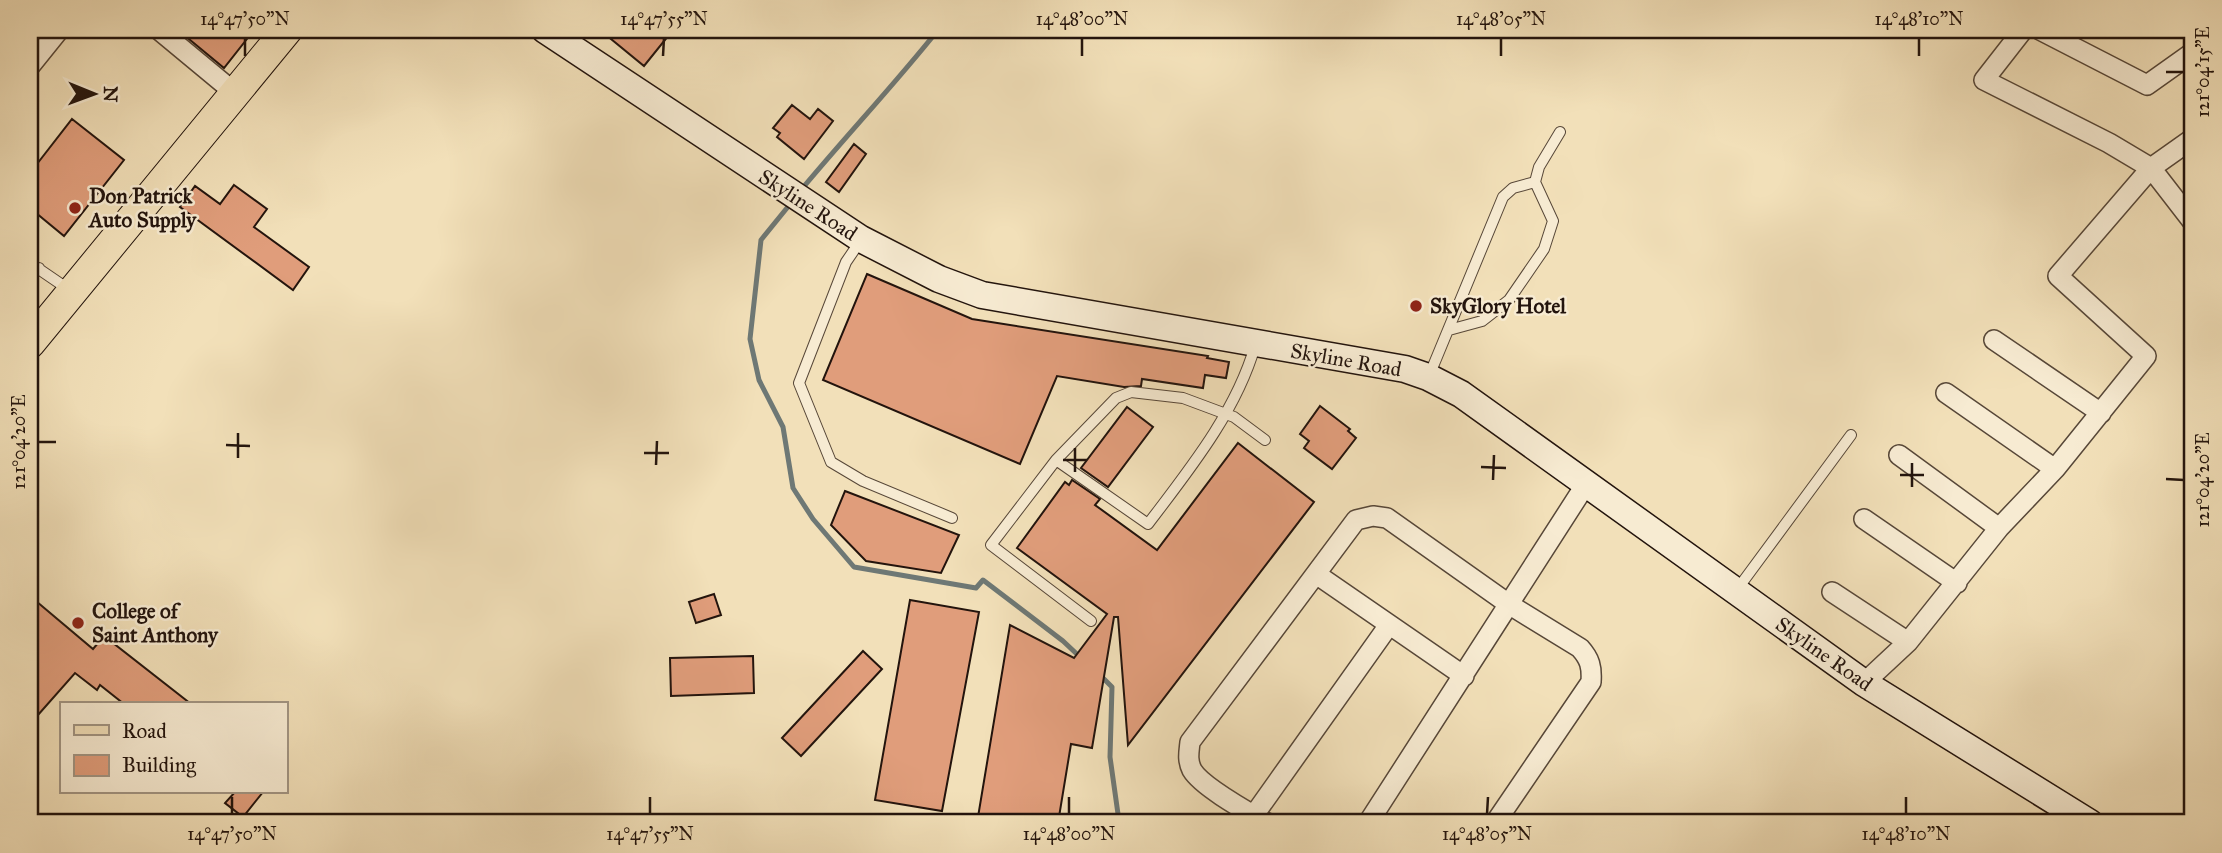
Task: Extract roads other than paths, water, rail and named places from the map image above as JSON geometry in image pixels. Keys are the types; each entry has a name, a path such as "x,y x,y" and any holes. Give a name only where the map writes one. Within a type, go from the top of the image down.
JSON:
{"main road":[{"path":"30,343 287,30"},
{"name":"Skyline Road","path":"545,30 861,239 939,279 982,295 1405,369 1428,377 1461,394 1864,683 2090,823"}],"street":[{"path":"30,66 59,30"},
{"path":"159,30 235,93"},
{"path":"2023,30 1984,80 2109,143 2151,168 2192,221"},
{"path":"2040,30 2147,85 2192,54"},
{"path":"1864,683 1908,642 1999,528 2055,469 2146,356 2058,276 2151,168 2192,139"},
{"path":"1994,340 2101,413"},
{"path":"1946,393 2055,469"},
{"path":"1899,455 1999,528"},
{"path":"1368,823 1586,484"},
{"path":"1389,625 1260,819 1207,785 1193,772 1188,757 1190,742 1356,520 1373,516 1387,518 1510,605 1580,648 1589,658 1591,682 1495,823"},
{"path":"1864,519 1957,583"},
{"path":"1316,574 1464,676"},
{"path":"1832,592 1908,642"}],"lane":[{"path":"1449,330 1482,321 1509,300 1544,249 1553,221 1535,182 1539,167 1560,132"},
{"path":"1428,377 1503,197 1513,188 1535,182"},
{"path":"861,239 846,262 799,383 831,462 863,481 952,518"},
{"path":"30,278 34,266 71,291"},
{"path":"1056,460 1148,524 1189,470 1225,413 1248,369 1255,344"},
{"path":"1091,621 991,545 1056,460 1116,397 1131,392 1183,398 1234,417 1265,440"},
{"path":"1736,591 1851,435"},
{"path":"888,823 896,823"}],"waterway":[{"path":"801,190 938,30"},
{"path":"791,203 761,240 750,339 759,380 783,427 793,488 813,519 854,567 976,588 983,580 1080,657"},
{"path":"1100,675 1112,687 1110,757 1118,814 1127,823"}],"place":[{"name":"Don Patrick Auto Supply","path":"75,208"},
{"name":"SkyGlory Hotel","path":"1416,306"},
{"name":"College of Saint Anthony","path":"78,623"}]}
